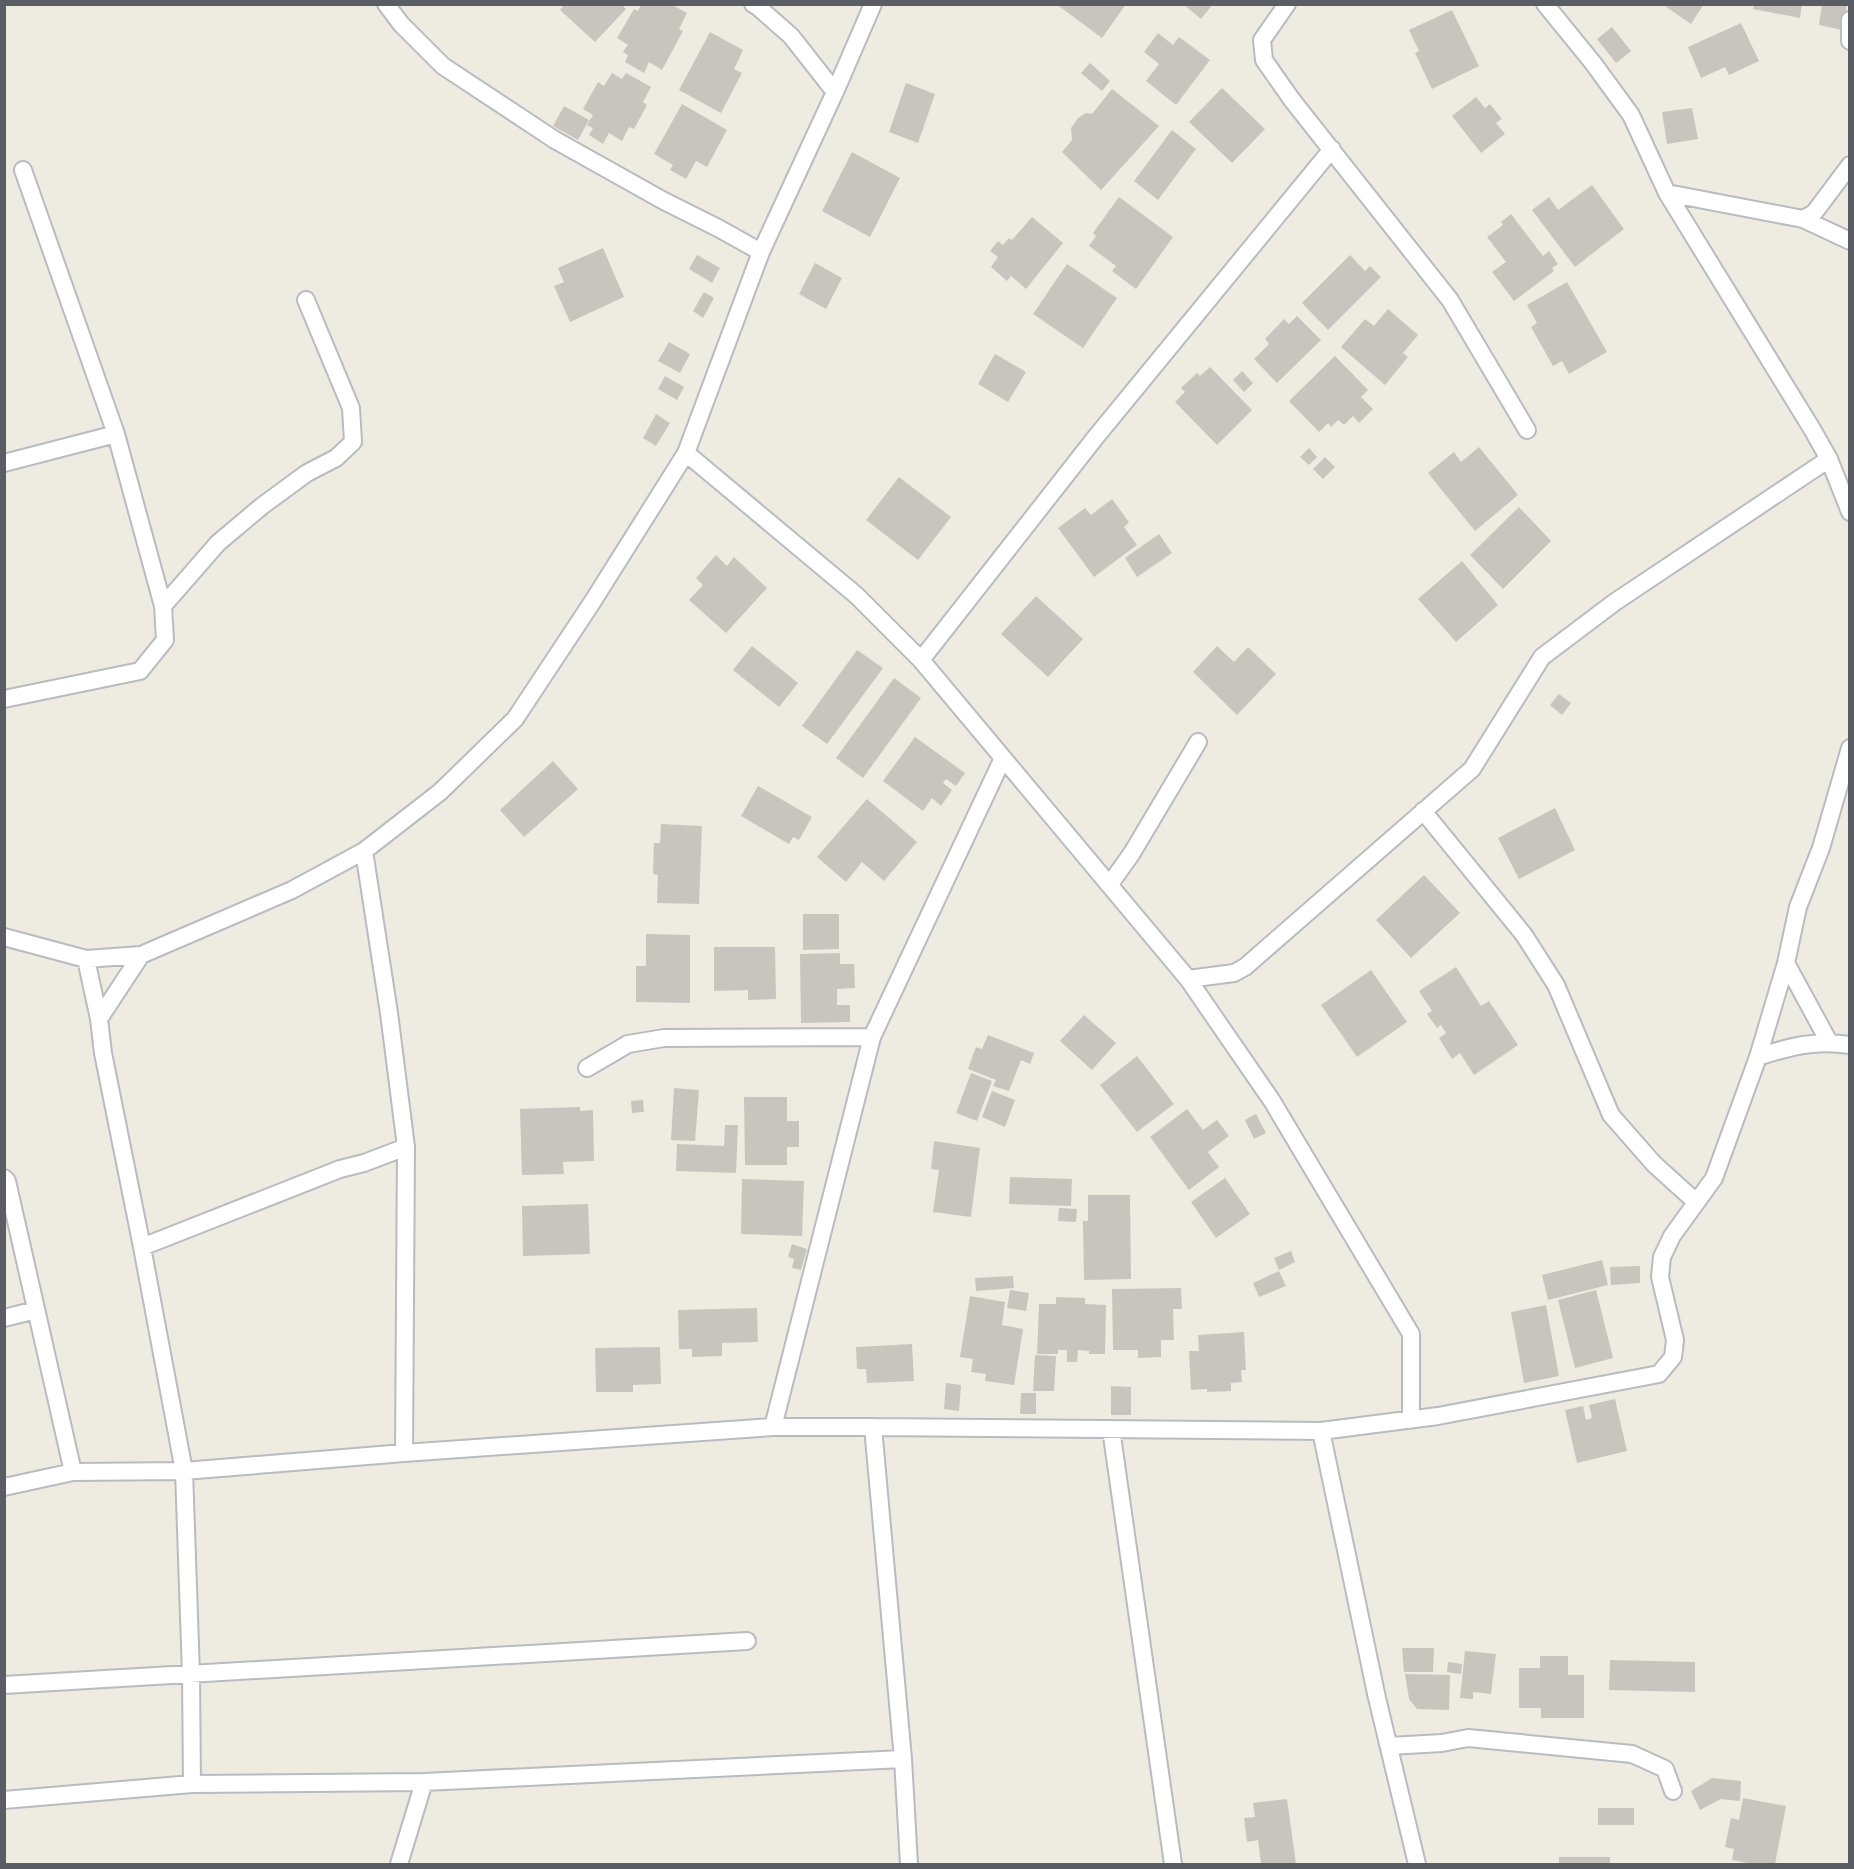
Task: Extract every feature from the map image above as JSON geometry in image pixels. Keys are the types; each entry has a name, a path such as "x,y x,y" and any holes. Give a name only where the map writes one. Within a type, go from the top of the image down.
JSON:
{"street":[{"path":"386,4 401,24 443,66 555,140 761,252"},
{"path":"753,4 791,36 835,92"},
{"path":"4,937 86,959 141,955 292,890 364,851 440,792 515,719 686,453 761,252 873,4"},
{"path":"1287,4 1262,40 1264,60 1292,100 1450,300 1527,430"},
{"path":"1545,4 1593,63 1631,115 1667,193 1812,429 1828,459 1850,512"},
{"path":"1850,20 1850,41"},
{"path":"921,660 1095,438 1332,149"},
{"path":"1803,219 1814,213 1850,165"},
{"path":"4,699 140,671 165,640 163,606 116,434 23,170"},
{"path":"1667,193 1803,219 1850,241"},
{"path":"163,606 218,543 262,506 307,473 336,458 353,442 351,408 306,300"},
{"path":"4,463 116,434"},
{"path":"686,453 856,595 921,660 1188,979 1272,1101 1411,1334 1411,1419"},
{"path":"1188,979 1234,974 1245,967 1472,769 1542,657 1615,602 1828,459"},
{"path":"1110,884 1132,853 1197,742"},
{"path":"4,1487 73,1472 184,1472 404,1453 773,1428 1321,1431 1438,1416 1659,1374 1673,1358 1675,1340 1660,1277 1662,1257 1672,1236 1714,1178 1758,1057 1786,963 1798,907 1821,848 1850,748"},
{"path":"773,1428 872,1037 1003,758"},
{"path":"1423,811 1524,935 1556,985 1611,1115 1654,1164 1696,1202"},
{"path":"364,851 389,1013 406,1147 404,1453"},
{"path":"99,1019 141,955"},
{"path":"86,959 184,1472 191,1674 192,1784"},
{"path":"1786,963 1828,1042"},
{"path":"587,1068 628,1044 664,1038 872,1037"},
{"path":"1758,1057 1793,1045 1828,1042 1850,1045"},
{"path":"142,1247 340,1169 364,1163 406,1147"},
{"path":"4,1178 7,1181 73,1472"},
{"path":"4,1318 36,1310"},
{"path":"873,1427 903,1759 909,1864"},
{"path":"1112,1429 1173,1864"},
{"path":"1321,1431 1417,1864"},
{"path":"4,1685 747,1641"},
{"path":"1389,1746 1442,1743 1468,1738 1632,1754 1665,1769 1673,1791"},
{"path":"4,1800 192,1784 424,1782 903,1759"},
{"path":"399,1864 424,1782"}],"building":[{"path":"565,4 621,4 626,9 595,42 560,10"},
{"path":"641,4 671,4 687,13 679,29 683,31 662,70 649,62 644,73 625,62 628,55 623,52 628,45 617,38 634,9 638,11"},
{"path":"1056,4 1126,4 1102,38"},
{"path":"1183,4 1213,4 1201,19"},
{"path":"1662,4 1704,4 1691,24"},
{"path":"1754,4 1802,4 1800,18 1753,9"},
{"path":"1822,4 1847,4 1842,30 1819,25"},
{"path":"1452,10 1479,66 1432,89 1415,53 1419,51 1409,30"},
{"path":"1741,23 1759,61 1729,75 1725,67 1701,78 1688,47"},
{"path":"1612,27 1631,51 1616,63 1597,39"},
{"path":"710,32 743,50 734,69 742,73 721,113 679,90"},
{"path":"1158,33 1173,45 1179,37 1210,60 1176,105 1146,81 1159,64 1144,52"},
{"path":"1090,63 1110,81 1102,91 1081,73"},
{"path":"612,73 622,79 626,73 651,87 643,102 647,105 634,129 629,127 622,141 609,133 603,144 589,135 593,128 587,125 593,115 583,109 598,82 604,86"},
{"path":"906,83 935,94 918,143 889,132"},
{"path":"1222,88 1265,129 1232,163 1189,122"},
{"path":"1112,89 1159,126 1101,190 1062,152 1072,140 1071,128 1078,118 1086,113 1092,114"},
{"path":"1476,97 1485,108 1490,104 1502,119 1496,123 1505,134 1481,153 1452,116"},
{"path":"682,104 727,130 707,167 696,161 686,179 670,170 673,165 654,154"},
{"path":"564,106 589,120 578,140 553,126"},
{"path":"1692,108 1698,139 1667,144 1662,112"},
{"path":"1172,130 1196,149 1158,200 1134,181"},
{"path":"852,152 900,178 870,237 822,211"},
{"path":"1592,185 1624,229 1575,267 1532,210 1549,197 1558,210"},
{"path":"1119,197 1173,237 1136,289 1112,271 1116,266 1089,246 1096,236 1093,233"},
{"path":"1511,214 1543,256 1549,251 1558,264 1552,268 1554,271 1514,301 1492,272 1506,262 1487,237 1503,225 1501,222"},
{"path":"1032,217 1063,243 1026,289 1011,276 1007,281 991,267 998,257 990,251 998,241 1003,245 1009,238 1012,240"},
{"path":"603,248 624,297 570,322 554,286 564,282 558,268"},
{"path":"697,255 720,268 712,283 689,269"},
{"path":"1350,255 1365,271 1370,266 1381,277 1328,330 1302,303"},
{"path":"815,263 842,278 826,309 799,294"},
{"path":"1067,264 1117,298 1083,348 1033,314"},
{"path":"1567,282 1607,352 1569,374 1562,361 1553,366 1531,327 1537,323 1527,305"},
{"path":"704,292 714,298 703,318 693,311"},
{"path":"1388,309 1418,335 1403,353 1408,357 1385,385 1341,347 1365,319 1374,326"},
{"path":"1297,316 1321,340 1277,383 1254,359 1269,344 1265,339 1284,319 1289,324"},
{"path":"669,342 690,354 680,373 658,361"},
{"path":"995,354 1026,372 1008,402 978,384"},
{"path":"1335,356 1368,390 1361,397 1373,409 1359,423 1353,416 1344,425 1338,420 1331,427 1328,423 1319,432 1289,401"},
{"path":"1210,367 1252,410 1217,445 1175,402 1185,392 1181,388 1197,373 1200,376"},
{"path":"1242,371 1253,383 1244,392 1233,380"},
{"path":"665,376 684,387 677,400 658,389"},
{"path":"656,414 670,423 656,446 643,438"},
{"path":"1479,447 1518,495 1475,531 1428,473 1454,452 1461,462"},
{"path":"1309,448 1317,457 1309,465 1300,457"},
{"path":"1325,457 1335,467 1323,479 1313,469"},
{"path":"899,477 951,517 918,560 866,520"},
{"path":"1112,499 1129,522 1124,527 1137,545 1094,577 1058,528 1085,508 1091,515"},
{"path":"1519,507 1551,541 1503,589 1470,555"},
{"path":"1159,534 1172,553 1137,577 1125,558"},
{"path":"716,555 727,566 734,557 767,588 726,633 689,600 703,585 696,578"},
{"path":"1462,561 1498,605 1456,642 1418,599"},
{"path":"1036,596 1083,639 1048,677 1001,634"},
{"path":"752,646 798,683 779,707 733,670"},
{"path":"1217,646 1234,662 1248,647 1276,674 1237,715 1193,672"},
{"path":"857,650 883,668 827,744 802,726"},
{"path":"894,678 921,698 863,778 836,758"},
{"path":"1559,694 1571,703 1562,715 1550,705"},
{"path":"915,737 965,773 956,786 946,779 943,783 952,790 941,806 932,798 923,811 883,781"},
{"path":"553,761 578,789 524,837 500,810"},
{"path":"758,786 812,817 799,840 793,837 789,844 741,816"},
{"path":"867,799 917,842 884,881 862,862 846,882 817,857"},
{"path":"1555,808 1575,850 1519,879 1498,838"},
{"path":"661,824 702,826 699,904 657,903 658,875 653,874 654,843 660,843"},
{"path":"1424,875 1460,913 1411,958 1376,920"},
{"path":"803,914 839,914 839,949 803,950"},
{"path":"646,934 690,935 690,1003 636,1002 636,966 646,966"},
{"path":"714,947 775,947 776,999 748,1000 748,990 714,991"},
{"path":"840,953 840,964 854,964 855,988 837,989 837,1005 850,1005 850,1022 801,1023 800,954"},
{"path":"1456,967 1481,1006 1489,1001 1518,1045 1474,1075 1460,1053 1452,1059 1439,1038 1446,1033 1441,1025 1437,1028 1427,1014 1432,1011 1419,991"},
{"path":"1371,970 1407,1022 1357,1057 1321,1005"},
{"path":"1084,1015 1116,1043 1092,1070 1060,1041"},
{"path":"988,1035 1034,1053 1030,1064 1021,1060 1009,1091 993,1086 996,1080 968,1069 976,1047 982,1049"},
{"path":"1137,1056 1174,1104 1137,1132 1100,1085"},
{"path":"971,1073 992,1081 977,1121 956,1113"},
{"path":"674,1088 699,1090 695,1141 671,1140"},
{"path":"992,1091 1015,1100 1005,1127 982,1117"},
{"path":"744,1097 787,1097 787,1121 799,1121 799,1147 787,1147 787,1165 745,1165"},
{"path":"643,1100 644,1112 632,1113 631,1101"},
{"path":"580,1107 580,1111 593,1110 594,1161 563,1162 564,1174 522,1175 520,1109"},
{"path":"1187,1109 1203,1130 1217,1120 1229,1136 1208,1152 1219,1167 1189,1190 1150,1137"},
{"path":"1256,1114 1266,1133 1254,1139 1245,1120"},
{"path":"725,1125 738,1125 736,1173 676,1171 677,1144 724,1146"},
{"path":"934,1141 980,1148 971,1217 933,1212 939,1170 931,1169"},
{"path":"1010,1177 1072,1179 1071,1206 1009,1204"},
{"path":"1225,1178 1250,1214 1216,1238 1191,1202"},
{"path":"742,1179 804,1181 802,1236 741,1234"},
{"path":"1088,1195 1130,1195 1131,1279 1084,1280 1083,1221 1088,1221"},
{"path":"588,1204 590,1254 523,1256 522,1206"},
{"path":"1059,1208 1077,1209 1076,1222 1058,1221"},
{"path":"792,1244 807,1249 801,1270 792,1268 794,1259 788,1257"},
{"path":"1291,1251 1295,1262 1279,1270 1274,1258"},
{"path":"1602,1260 1608,1285 1548,1300 1542,1275"},
{"path":"1640,1266 1640,1283 1611,1285 1610,1267"},
{"path":"1279,1271 1286,1286 1259,1297 1253,1283"},
{"path":"1013,1276 1014,1288 976,1291 975,1278"},
{"path":"1181,1288 1182,1309 1173,1309 1174,1340 1161,1340 1161,1357 1138,1358 1138,1350 1113,1350 1112,1289"},
{"path":"1010,1290 1029,1293 1026,1311 1007,1308"},
{"path":"1596,1290 1613,1358 1575,1368 1558,1300"},
{"path":"970,1296 1005,1302 1002,1325 1023,1329 1014,1385 985,1381 986,1374 971,1372 973,1359 960,1357"},
{"path":"1056,1297 1085,1298 1085,1304 1106,1305 1105,1354 1089,1354 1089,1351 1078,1350 1077,1362 1067,1362 1067,1350 1058,1350 1058,1354 1037,1354 1039,1304 1056,1304"},
{"path":"1546,1305 1559,1376 1524,1383 1511,1312"},
{"path":"757,1308 758,1342 722,1343 722,1356 692,1357 692,1349 679,1349 678,1310"},
{"path":"1244,1332 1246,1370 1241,1370 1242,1382 1231,1383 1231,1391 1191,1390 1189,1351 1199,1351 1198,1335"},
{"path":"912,1344 914,1381 867,1383 866,1369 857,1369 856,1347"},
{"path":"660,1347 661,1384 633,1385 633,1392 596,1392 595,1348"},
{"path":"1035,1355 1056,1356 1054,1391 1033,1391"},
{"path":"946,1383 961,1385 959,1411 944,1409"},
{"path":"1111,1386 1131,1387 1131,1415 1111,1415"},
{"path":"1021,1393 1036,1393 1036,1414 1020,1414"},
{"path":"1615,1399 1627,1451 1577,1463 1565,1410 1583,1406 1586,1420 1592,1418 1589,1405"},
{"path":"1402,1648 1434,1648 1433,1672 1404,1672"},
{"path":"1465,1651 1496,1654 1491,1694 1473,1692 1473,1699 1460,1698"},
{"path":"1540,1656 1568,1656 1568,1675 1584,1675 1584,1718 1541,1718 1541,1708 1519,1708 1519,1668 1540,1668"},
{"path":"1610,1660 1695,1662 1695,1692 1609,1690"},
{"path":"1448,1662 1462,1664 1461,1674 1447,1672"},
{"path":"1405,1674 1450,1675 1449,1710 1417,1709 1409,1699"},
{"path":"1712,1778 1741,1781 1740,1801 1721,1799 1700,1810 1691,1791"},
{"path":"1743,1798 1786,1806 1775,1864 1753,1864 1732,1860 1734,1849 1725,1847 1731,1818 1739,1820"},
{"path":"1287,1799 1296,1864 1261,1864 1258,1840 1247,1842 1244,1818 1255,1817 1253,1803"},
{"path":"1598,1808 1634,1808 1634,1825 1598,1825"},
{"path":"1559,1857 1610,1857 1610,1864 1559,1864"}]}
